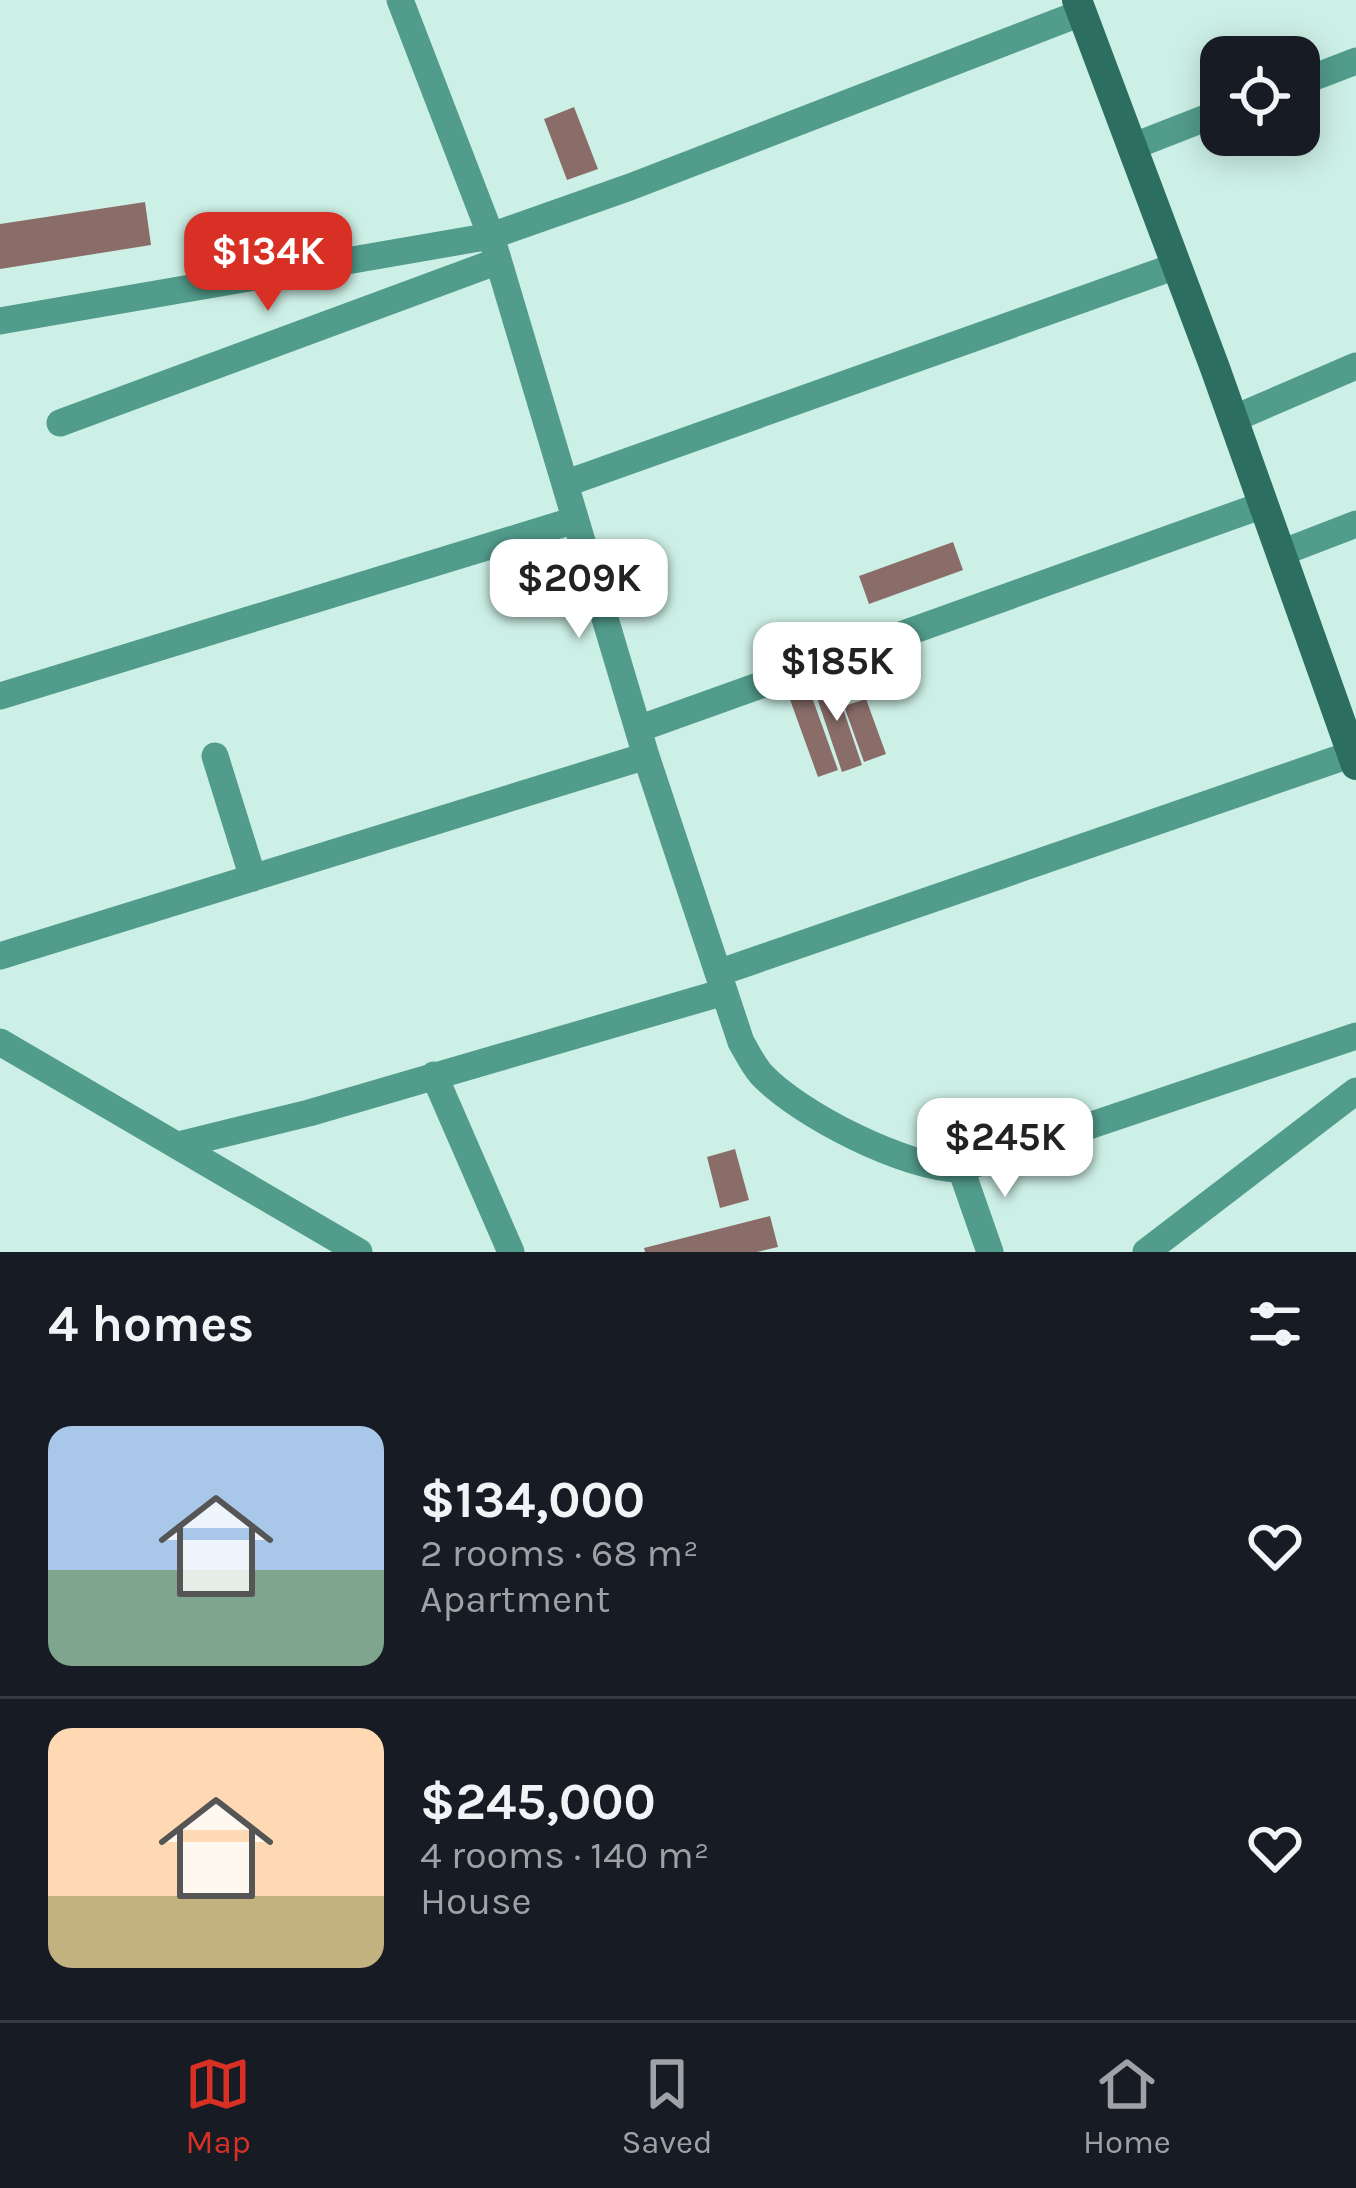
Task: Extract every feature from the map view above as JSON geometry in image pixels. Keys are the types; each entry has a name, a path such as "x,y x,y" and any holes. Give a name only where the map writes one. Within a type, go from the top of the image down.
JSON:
{"main road":[{"path":"1079,7 1234,419 1354,759"}],"street":[{"path":"405,2 494,249 642,742 721,982 741,1042 759,1072 796,1103 907,1161 961,1169 1356,1036"},
{"path":"60,423 1079,7"},
{"path":"1320,74 1356,61"},
{"path":"1134,146 1200,120"},
{"path":"0,321 494,249"},
{"path":"567,483 1176,266"},
{"path":"1234,419 1356,366"},
{"path":"0,956 253,878 642,742 1264,505"},
{"path":"0,696 575,520"},
{"path":"1281,553 1356,524"},
{"path":"215,756 253,878"},
{"path":"178,1145 309,1113 721,982 1354,759"},
{"path":"0,1042 359,1252"},
{"path":"434,1075 511,1252"},
{"path":"1146,1252 1356,1091"},
{"path":"961,1169 990,1252"}],"building":[{"path":"574,107 598,169 567,180 544,119"},
{"path":"145,202 151,245 0,269 0,224"},
{"path":"953,542 963,570 869,604 859,576"},
{"path":"832,676 862,765 842,772 812,683"},
{"path":"808,686 838,770 818,777 788,694"},
{"path":"866,699 886,754 864,762 844,706"},
{"path":"735,1149 749,1200 720,1208 707,1157"},
{"path":"770,1216 778,1247 757,1252 645,1252 644,1248"}]}
